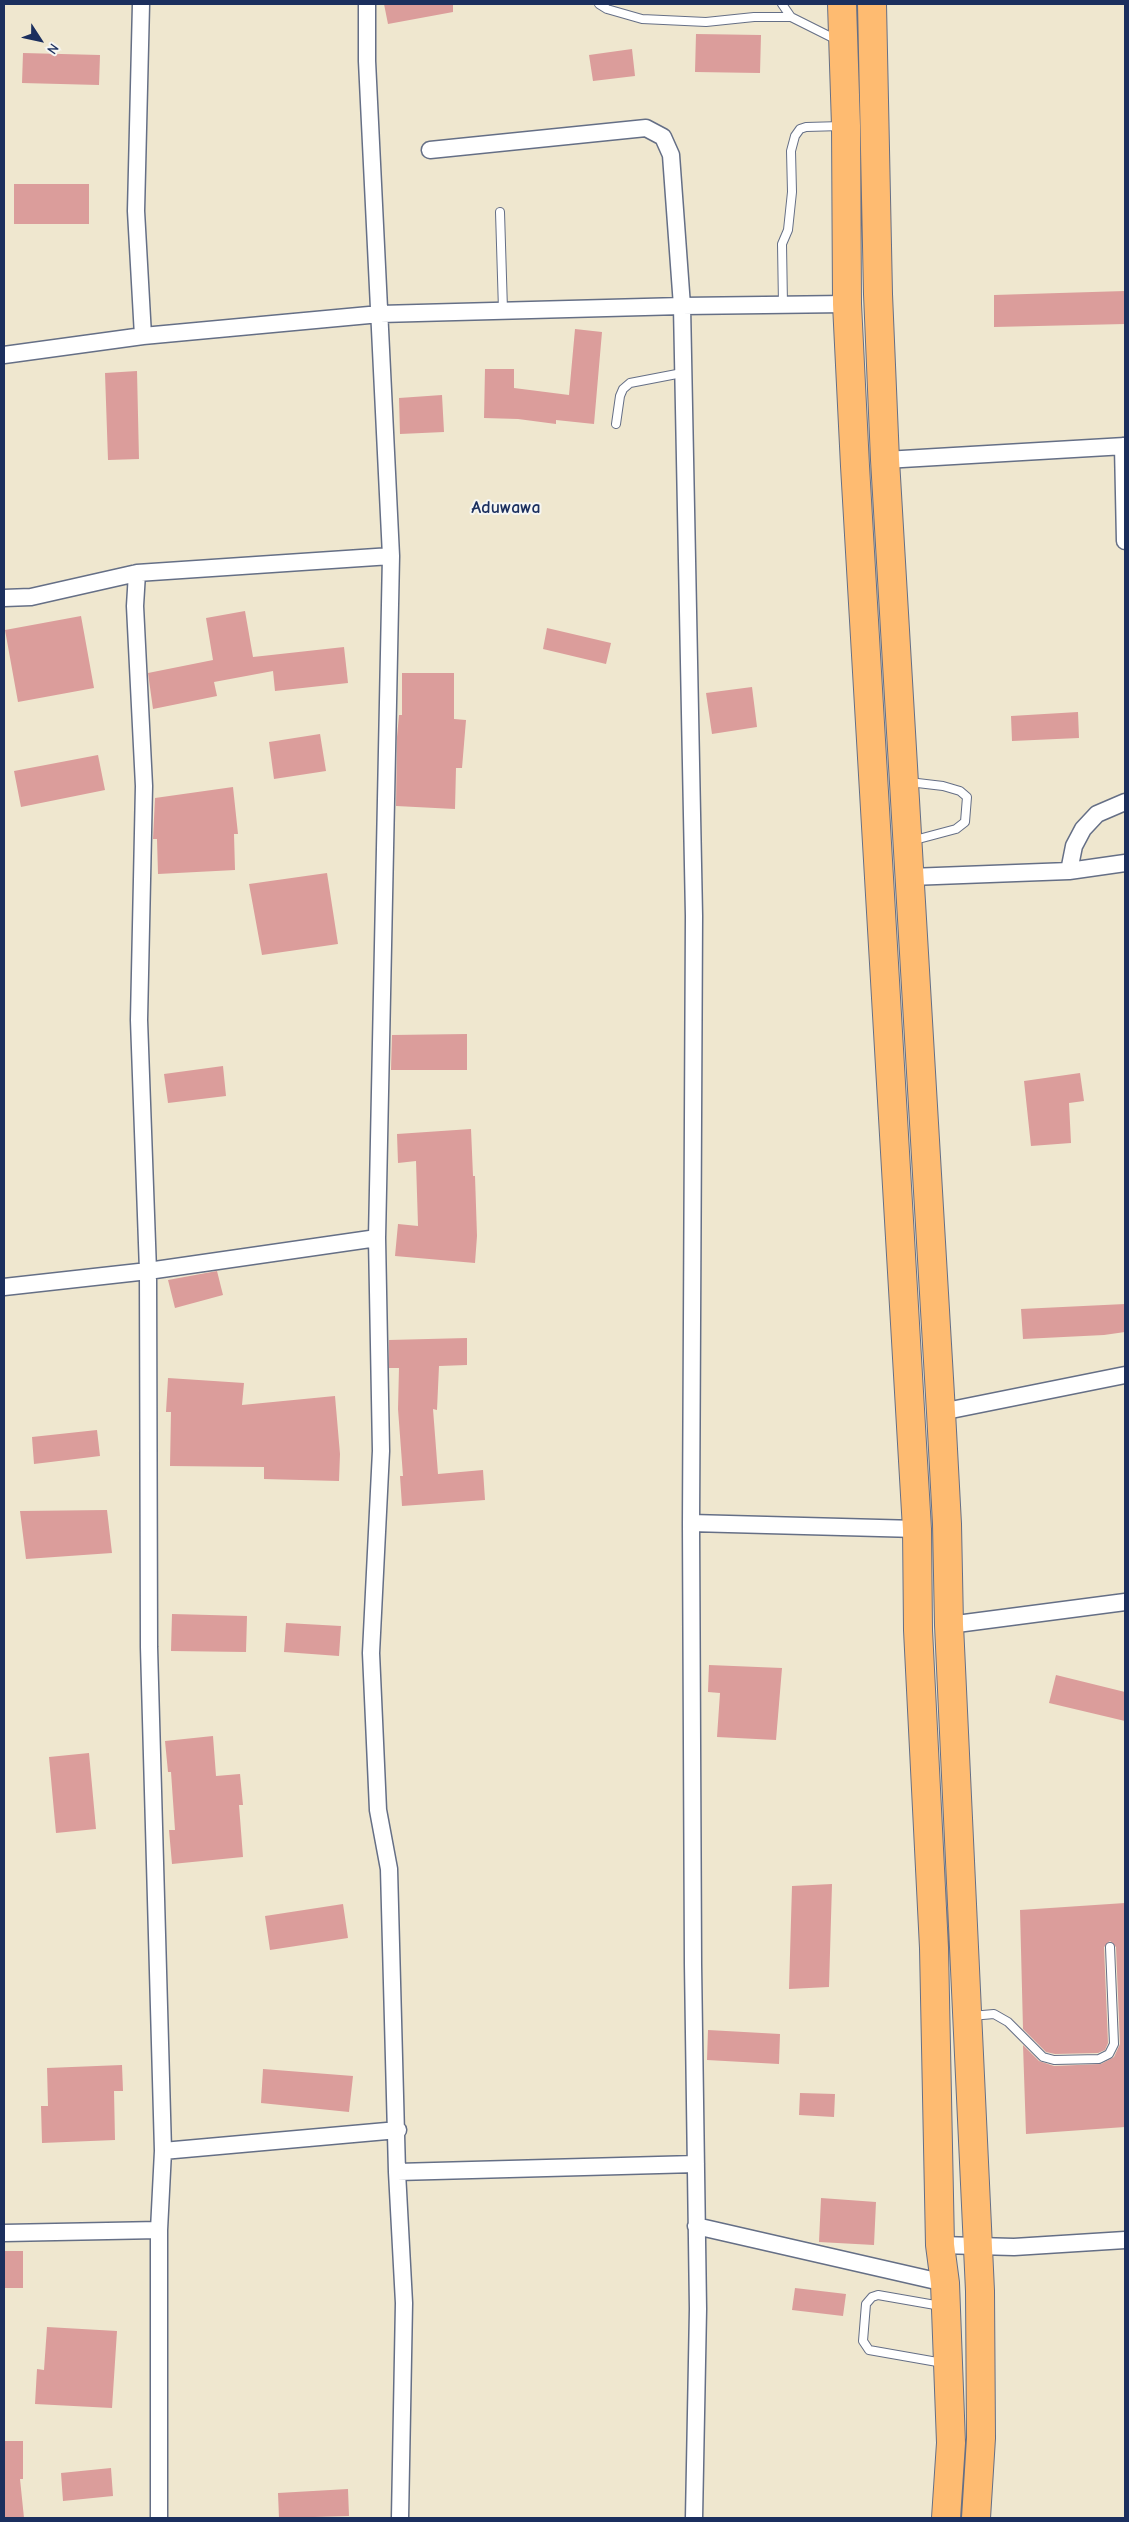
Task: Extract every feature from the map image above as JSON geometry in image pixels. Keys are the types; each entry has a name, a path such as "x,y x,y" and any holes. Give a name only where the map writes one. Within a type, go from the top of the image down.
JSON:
{"highway":[{"path":"842,4 846,126 847,304 917,1530 918,1630 934,1948 940,2245 945,2295 951,2443 946,2518"},
{"path":"872,4 878,294 885,460 941,1412 977,2246 981,2438 976,2518"}],"street":[{"path":"141,4 136,211 143,336"},
{"path":"367,4 367,61 391,556 377,1238 381,1451 371,1653 378,1810 389,1869 398,2130 397,2172 404,2303 400,2518"},
{"path":"430,150 646,128 663,137 671,155 682,306 694,916 691,1523 698,2309 694,2518"},
{"path":"4,355 143,336 380,314 682,306 847,304"},
{"path":"885,460 1124,446 1125,541"},
{"path":"4,598 31,597 137,573 391,556"},
{"path":"137,573 135,606 144,786 139,1020 148,1272 149,1647 163,2151 159,2230 159,2518"},
{"path":"1069,871 1074,846 1083,829 1097,814 1125,802"},
{"path":"910,877 1069,871 1125,864"},
{"path":"4,1286 148,1272 377,1238"},
{"path":"941,1412 1125,1375"},
{"path":"691,1523 917,1530"},
{"path":"949,1625 1125,1602"},
{"path":"163,2151 398,2130"},
{"path":"397,2172 696,2164"},
{"path":"696,2226 945,2295"},
{"path":"4,2233 159,2230"},
{"path":"940,2245 1014,2246 1125,2240"}],"lane":[{"path":"600,4 607,9 642,19 706,22 754,16 791,18 844,44"},
{"path":"782,4 791,18"},
{"path":"783,305 782,244 789,221 792,192 791,151 795,136 800,129 806,127 846,126"},
{"path":"500,212 503,310"},
{"path":"616,424 620,396 623,389 630,383 682,373"},
{"path":"904,782 943,786 960,791 967,797 965,822 956,829 907,842"},
{"path":"967,2016 994,2014 1008,2022 1043,2057 1054,2060 1099,2058 1109,2054 1114,2044 1110,1947"},
{"path":"945,2295 878,2295 872,2297 866,2304 862,2341 869,2350 948,2364"}],"building":[{"path":"384,4 453,4 453,12 388,24"},
{"path":"696,34 761,35 760,73 695,72"},
{"path":"632,49 635,76 593,81 589,55"},
{"path":"23,53 100,55 99,85 22,83"},
{"path":"14,184 89,184 89,224 14,224"},
{"path":"1125,291 1125,324 994,327 994,295"},
{"path":"575,329 602,332 594,424 556,420 556,424 518,419 484,418 485,369 514,369 514,388 569,395"},
{"path":"137,371 139,459 108,460 105,373"},
{"path":"442,395 444,432 400,434 399,398"},
{"path":"245,611 253,657 344,647 348,683 275,691 273,671 214,682 217,696 153,709 148,673 213,660 206,618"},
{"path":"81,616 94,688 18,702 5,630"},
{"path":"547,628 611,643 606,664 543,649"},
{"path":"402,673 454,673 454,719 466,720 462,768 456,768 455,809 396,806 397,737 399,715 402,715"},
{"path":"752,687 757,727 712,734 706,693"},
{"path":"1078,712 1079,738 1012,741 1011,716"},
{"path":"320,734 326,771 274,779 269,742"},
{"path":"98,755 105,790 21,807 14,771"},
{"path":"233,787 238,834 234,834 235,870 158,874 157,839 153,839 155,798"},
{"path":"327,873 338,944 262,955 249,884"},
{"path":"467,1034 467,1070 391,1070 392,1035"},
{"path":"223,1066 226,1096 168,1103 164,1074"},
{"path":"1080,1073 1084,1101 1069,1103 1071,1143 1031,1146 1024,1081"},
{"path":"471,1129 477,1236 475,1263 395,1256 398,1224 418,1226 416,1161 398,1163 397,1134"},
{"path":"217,1271 223,1295 175,1308 168,1280"},
{"path":"1125,1304 1125,1332 1104,1335 1023,1339 1021,1309"},
{"path":"467,1338 467,1365 439,1366 437,1410 433,1409 438,1474 483,1470 485,1500 402,1506 400,1476 403,1476 398,1409 399,1368 389,1368 389,1340"},
{"path":"168,1378 244,1383 242,1405 335,1396 340,1454 339,1481 264,1479 264,1467 170,1466 171,1412 166,1412"},
{"path":"97,1430 100,1456 34,1464 32,1437"},
{"path":"107,1510 112,1553 26,1559 20,1511"},
{"path":"172,1614 247,1616 246,1652 171,1651"},
{"path":"286,1623 341,1626 339,1656 284,1652"},
{"path":"709,1665 782,1668 776,1740 717,1737 720,1693 708,1692"},
{"path":"1056,1675 1125,1692 1125,1721 1049,1703"},
{"path":"213,1736 216,1776 240,1774 243,1805 239,1805 243,1857 172,1864 169,1830 175,1830 171,1772 168,1772 165,1741"},
{"path":"89,1753 96,1829 56,1833 49,1757"},
{"path":"832,1884 829,1987 789,1989 792,1886"},
{"path":"1125,1903 1125,2127 1026,2134 1023,2045 1039,2061 1054,2066 1101,2064 1114,2057 1120,2044 1116,1947 1110,1941 1104,1947 1108,2043 1105,2050 1098,2053 1055,2054 1046,2052 1023,2029 1020,1910"},
{"path":"343,1904 348,1938 270,1950 265,1916"},
{"path":"708,2030 780,2034 779,2064 707,2060"},
{"path":"122,2065 123,2091 114,2091 115,2140 42,2143 41,2106 48,2106 47,2068"},
{"path":"263,2069 353,2076 349,2112 261,2103"},
{"path":"800,2093 835,2094 834,2117 799,2115"},
{"path":"821,2198 876,2202 874,2245 819,2242"},
{"path":"4,2251 23,2251 23,2288 4,2288"},
{"path":"795,2288 846,2294 843,2316 792,2310"},
{"path":"47,2327 117,2331 112,2408 35,2404 37,2369 44,2370"},
{"path":"4,2441 23,2441 23,2479 20,2479 24,2518 4,2518"},
{"path":"111,2468 113,2496 63,2501 61,2473"},
{"path":"348,2489 349,2516 279,2518 278,2493"}],"district":[{"name":"Aduwawa","path":"506,508"}]}
